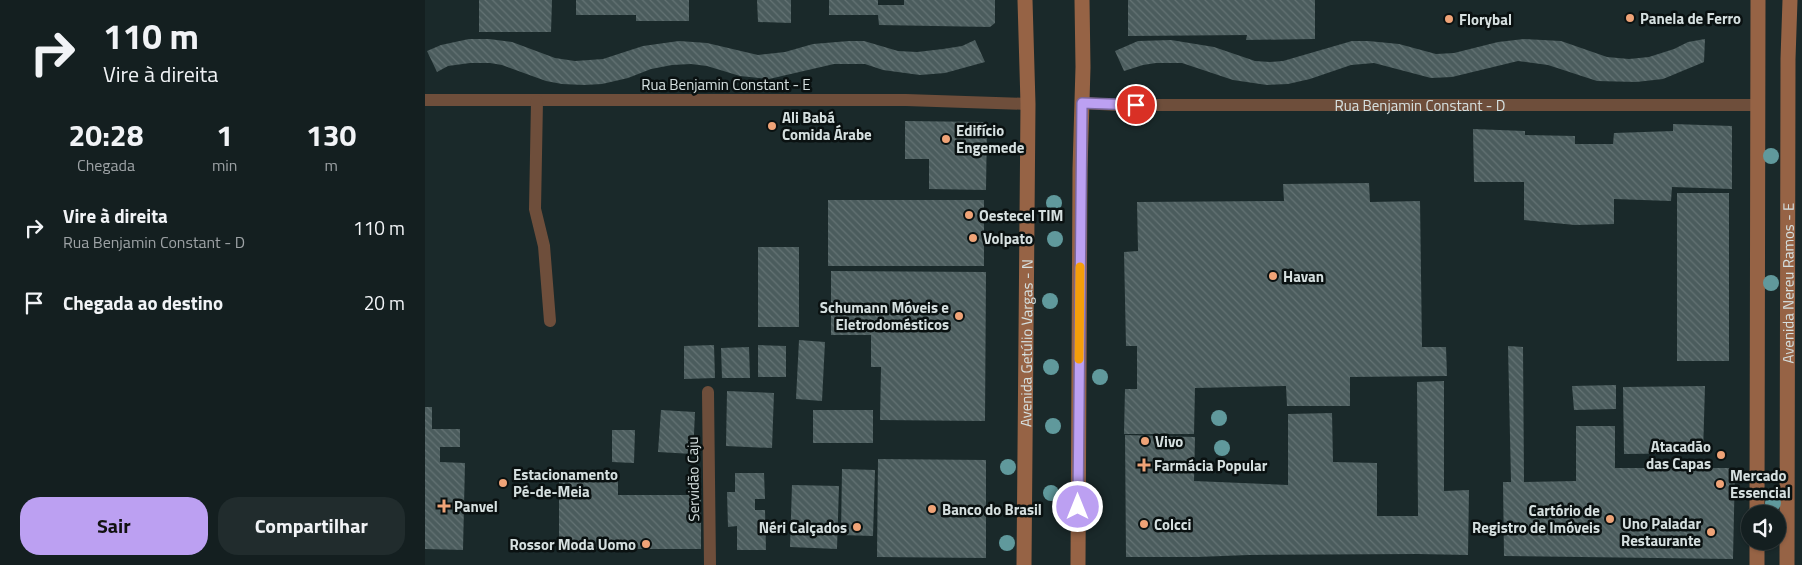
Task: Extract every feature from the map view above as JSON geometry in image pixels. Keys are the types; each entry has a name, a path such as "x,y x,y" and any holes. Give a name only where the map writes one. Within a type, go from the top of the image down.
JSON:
{"street":[{"name":"Avenida Getúlio Vargas - N","path":"1024,565 1028,104 1025,0"},
{"path":"1078,565 1082,0"},
{"name":"Avenida Nereu Ramos - E","path":"1757,505 1758,0"},
{"name":"Avenida Nereu Ramos - E","path":"1787,565 1795,98 1795,59 1790,0"},
{"path":"1757,550 1757,565"}],"lane":[{"name":"Rua Benjamin Constant - E","path":"425,100 906,100 1028,104"},
{"path":"537,101 535,208 544,246 551,321"},
{"name":"Rua Benjamin Constant - D","path":"1082,103 1146,105 1757,106"},
{"name":"Servidão Caju","path":"708,392 710,565"}],"building":[{"path":"479,0 552,0 551,32 479,32"},
{"path":"576,0 689,0 689,21 636,21 636,15 576,15"},
{"path":"757,0 791,0 791,23 758,22"},
{"path":"829,0 878,0 878,5 904,5 904,0 995,0 995,23 990,27 879,25 878,15 829,15"},
{"path":"1128,0 1315,0 1315,39 1246,40 1247,35 1128,36"},
{"path":"469,39 512,42 555,58 575,61 603,59 643,46 679,41 707,43 758,55 785,52 813,44 849,41 864,41 898,51 917,52 962,46 975,40 985,62 945,73 920,75 883,70 865,64 834,64 769,79 740,76 707,66 691,64 672,65 651,69 628,78 602,84 584,85 546,81 502,65 490,63 448,66 437,72 427,51 441,45"},
{"path":"1524,39 1561,41 1607,57 1629,59 1649,57 1674,49 1688,42 1705,39 1704,62 1663,79 1636,82 1597,81 1548,65 1518,61 1452,77 1431,78 1374,63 1351,65 1310,79 1288,84 1267,85 1233,80 1182,63 1156,63 1124,71 1115,51 1138,41 1171,40 1214,47 1255,61 1270,62 1283,61 1352,41 1399,44 1436,54 1454,53 1498,42"},
{"name":"Edifício Engemede","path":"905,121 987,122 986,190 929,189 929,159 905,159"},
{"path":"1673,124 1732,126 1732,189 1672,187 1671,201 1614,199 1614,224 1575,225 1524,220 1524,182 1474,182 1473,129 1525,131 1525,135 1575,136 1575,144 1613,144 1614,133 1673,131"},
{"name":"Havan","path":"1369,183 1370,202 1420,201 1422,347 1446,347 1447,376 1350,377 1350,406 1287,406 1286,386 1195,388 1194,434 1124,434 1125,389 1137,389 1137,346 1126,346 1124,252 1138,251 1137,202 1284,201 1283,184"},
{"path":"1677,193 1729,193 1729,361 1677,361"},
{"path":"828,200 984,200 984,266 828,266"},
{"path":"758,247 799,247 799,327 758,327"},
{"path":"831,271 986,272 985,421 880,420 881,367 871,367 871,335 831,335"},
{"path":"799,340 825,342 822,401 796,399"},
{"path":"714,345 715,378 684,379 684,346"},
{"path":"758,345 786,346 786,377 758,377"},
{"path":"1508,346 1523,347 1524,482 1576,481 1576,426 1615,426 1615,468 1735,468 1733,559 1504,556 1503,482 1511,482"},
{"path":"749,347 750,378 722,378 721,348"},
{"path":"1444,381 1444,491 1469,490 1468,555 1126,557 1125,435 1195,437 1194,481 1288,485 1288,414 1332,413 1333,462 1377,463 1377,516 1418,516 1417,382"},
{"path":"1616,385 1616,409 1574,410 1572,386"},
{"path":"1705,386 1703,453 1624,454 1623,387"},
{"path":"727,391 774,393 772,448 726,446"},
{"name":"Panvel","path":"425,407 432,407 432,429 460,429 460,447 440,447 440,462 465,463 463,550 425,549"},
{"path":"661,410 695,412 693,454 658,452"},
{"path":"813,410 873,410 873,443 813,443"},
{"path":"612,430 635,430 634,463 612,462"},
{"name":"Banco do Brasil","path":"878,459 986,460 986,558 877,557"},
{"path":"842,469 875,470 873,536 841,535"},
{"path":"559,471 618,471 618,495 701,495 701,549 559,549"},
{"path":"735,473 764,473 765,499 755,499 755,510 765,510 766,550 737,550 737,526 728,527 727,492 735,492"},
{"path":"792,485 839,486 837,549 790,547"}],"slow traffic":[{"path":"1079,359 1080,267"}],"place":[{"name":"Panela de Ferro","path":"1630,18"},
{"name":"Florybal","path":"1449,19"},
{"name":"Ali Babá Comida Árabe","path":"772,126"},
{"name":"Edifício Engemede","path":"946,139"},
{"name":"Oestecel TIM","path":"969,215"},
{"name":"Volpato","path":"973,238"},
{"name":"Havan","path":"1273,276"},
{"name":"Schumann Móveis e Eletrodomésticos","path":"959,316"},
{"name":"Vivo","path":"1145,441"},
{"name":"Atacadão das Capas","path":"1721,455"},
{"name":"Farmácia Popular","path":"1144,465"},
{"name":"Estacionamento Pé-de-Meia","path":"503,483"},
{"name":"Mercado Essencial","path":"1720,484"},
{"name":"Panvel","path":"444,506"},
{"name":"Banco do Brasil","path":"932,509"},
{"name":"Cartório de Registro de Imóveis","path":"1610,519"},
{"name":"Colcci","path":"1144,524"},
{"name":"Néri Calçados","path":"857,527"},
{"name":"Uno Paladar Restaurante","path":"1711,532"},
{"name":"Rossor Moda Uomo","path":"646,544"}],"route":[{"path":"1078,507 1082,103 1136,105"}]}
